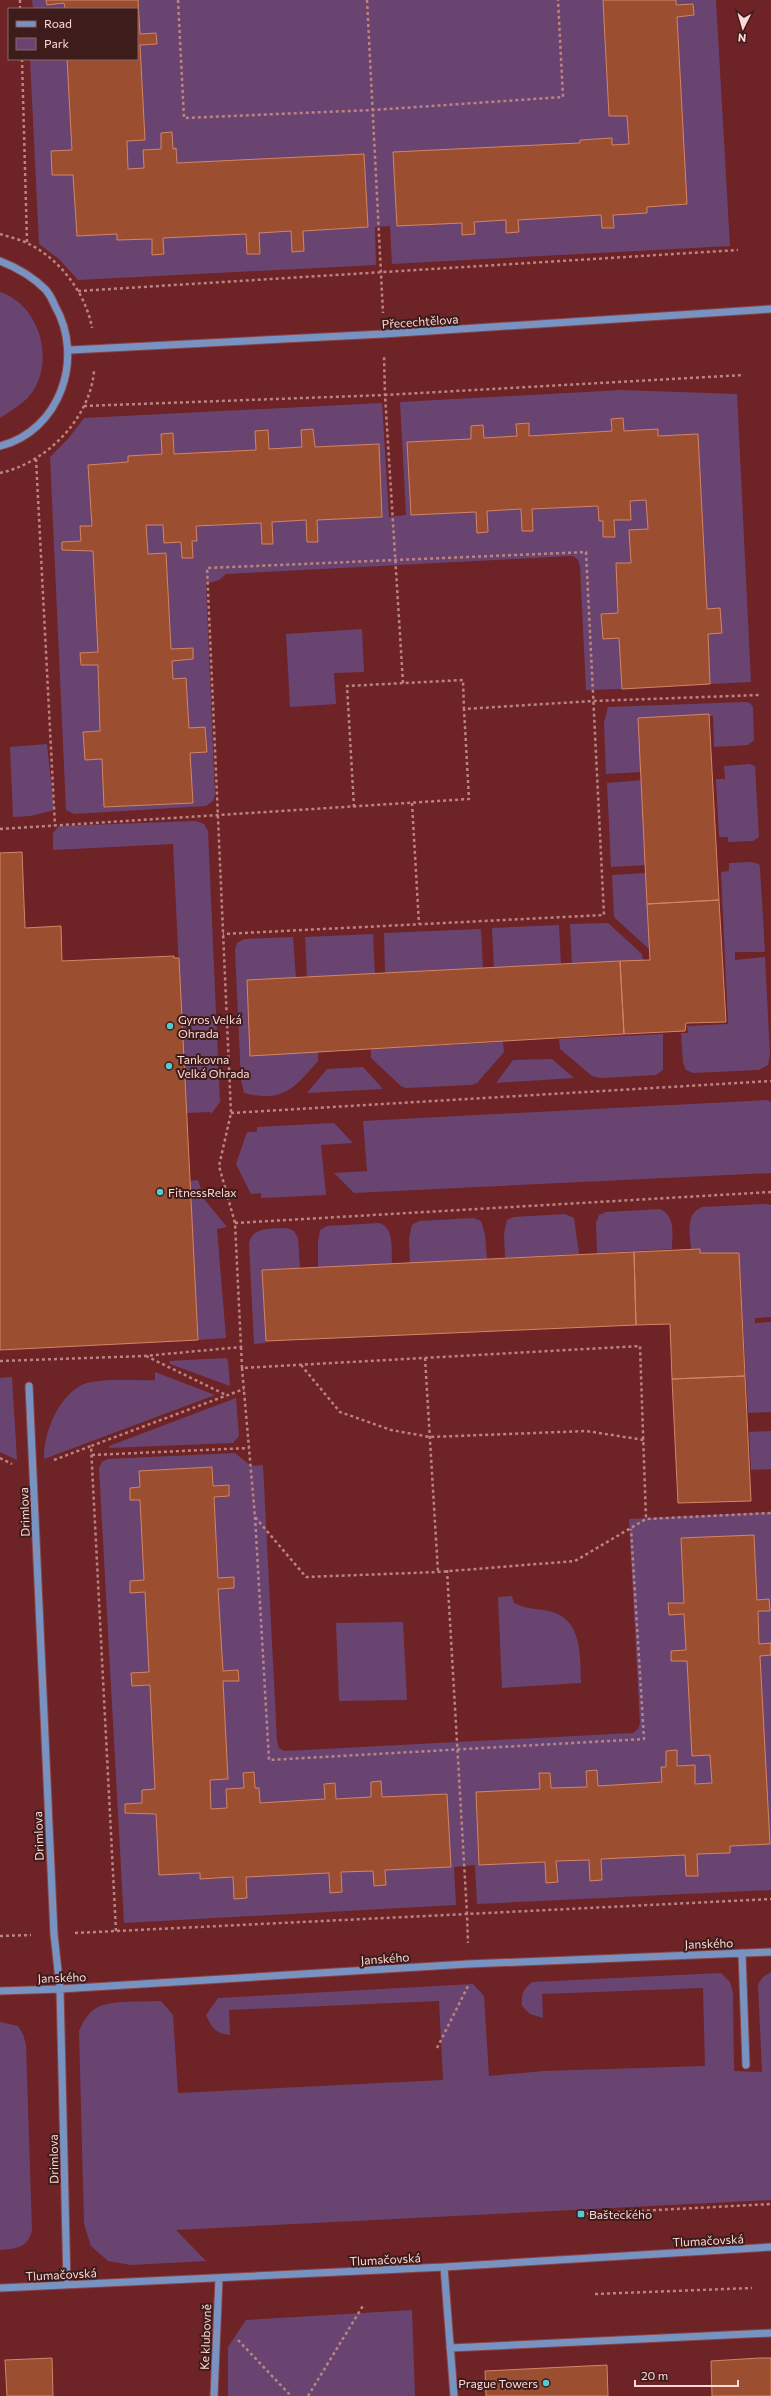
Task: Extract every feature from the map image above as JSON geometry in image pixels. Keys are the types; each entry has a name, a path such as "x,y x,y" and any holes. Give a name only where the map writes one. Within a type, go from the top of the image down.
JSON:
{"street":[{"path":"0,261 23,270 47,291 63,319 70,350 66,380 54,406 35,428 10,444 0,446"},
{"name":"Přecechtělova","path":"70,350 384,334 771,310"},
{"name":"Drimlova","path":"29,1386 54,1934 60,1989 67,2284"},
{"name":"Janského","path":"0,1990 60,1989 468,1964 771,1952"},
{"path":"742,1953 746,2064"},
{"name":"Tlumačovská","path":"0,2288 444,2267 771,2247"},
{"path":"444,2267 454,2396"},
{"name":"Ke klubovně","path":"214,2396 219,2278"},
{"path":"450,2348 771,2333"}],"path":[{"path":"178,0 184,118 373,110 563,97 558,0"},
{"path":"367,0 382,272 385,395 397,560 403,683"},
{"path":"22,60 26,242"},
{"path":"78,291 738,250"},
{"path":"84,406 385,395 744,375"},
{"path":"36,459 55,826"},
{"path":"223,934 604,915 586,552 208,568 218,816 223,934 231,1113 219,1166 235,1223 242,1368 255,1517 269,1760 457,1751 644,1739 631,1528"},
{"path":"0,829 218,816 354,807 470,799 463,680 347,686 354,807"},
{"path":"464,709 593,701 759,695"},
{"path":"412,803 419,924"},
{"path":"231,1113 771,1081"},
{"path":"235,1223 771,1192"},
{"path":"242,1368 640,1346 646,1520"},
{"path":"0,1360 144,1356 241,1347"},
{"path":"144,1356 226,1396"},
{"path":"425,1358 438,1572"},
{"path":"301,1365 340,1412 391,1430 430,1437 586,1430 644,1440"},
{"path":"33,1468 244,1389"},
{"path":"91,1446 116,1931"},
{"path":"92,1455 249,1448"},
{"path":"255,1517 306,1577 438,1572 447,1570 575,1561 646,1520 771,1513"},
{"path":"447,1570 468,1947"},
{"path":"70,1934 771,1899"},
{"path":"0,1936 38,1935"},
{"path":"437,2048 468,1984"},
{"path":"581,2214 771,2204"},
{"path":"595,2294 752,2288"},
{"path":"308,2396 364,2304"},
{"path":"237,2338 291,2396"}],"green space":[{"path":"32,0 46,0 47,4 64,3 65,8 33,8"},
{"path":"138,0 603,0 609,116 627,116 629,144 612,145 612,138 580,140 580,143 393,153 397,226 462,223 462,235 474,234 474,222 506,220 507,233 519,232 518,220 601,215 602,228 614,228 613,215 647,213 647,207 687,204 677,17 694,15 693,4 676,5 676,0 716,0 730,246 392,264 390,226 375,227 376,265 78,280 59,259 39,244 30,60 67,60 72,150 51,151 52,175 73,175 77,236 117,234 117,240 152,239 153,255 164,254 163,238 246,234 248,254 259,254 259,233 291,231 292,252 303,251 303,231 368,227 364,154 177,163 176,149 173,149 171,132 161,133 161,149 143,150 144,168 128,169 127,141 145,140 140,45 157,44 156,33 140,34"},
{"path":"0,292 13,298 24,308 33,320 39,333 42,348 42,363 39,377 30,395 18,406 0,418"},
{"path":"622,390 737,394 751,682 710,684 708,634 722,633 707,609 698,434 658,436 658,429 624,431 623,418 611,419 612,431 529,436 528,423 516,424 517,436 484,438 483,425 471,426 471,439 407,442 411,515 476,512 478,533 488,532 487,511 521,509 533,530 532,509 598,506 599,521 603,521 604,537 614,536 614,520 631,520 630,501 646,500 648,529 629,530 631,563 616,563 618,613 601,614 603,639 619,638 622,689 586,690 580,566 578,560 573,556 226,574 219,580 206,584 215,795 213,801 206,806 74,814 66,810 50,457 68,439 84,418 382,403 389,517 406,515 400,402","holes":["313,429 315,447 379,444 382,517 317,520 318,541 307,542 306,520 272,522 273,544 262,544 261,523 196,526 197,541 192,541 193,558 182,558 181,542 164,543 163,525 146,525 148,554 166,553 171,649 193,648 193,659 172,661 173,679 186,678 189,728 205,728 206,752 190,753 193,803 104,807 102,759 85,760 83,732 100,731 98,665 81,665 80,653 98,652 93,551 62,550 62,542 81,541 80,526 92,526 88,465 128,462 162,454 161,434 173,433 174,454 256,450 255,431 267,430 269,449 302,447 301,430"]},
{"path":"362,629 364,672 334,673 336,704 290,707 286,634"},
{"path":"750,703 753,707 754,740 748,745 714,747 713,716 640,719 642,772 606,774 604,723 608,707"},
{"path":"47,744 54,810 31,816 13,817 10,747"},
{"path":"749,764 755,766 759,837 753,841 728,842 728,837 719,837 716,779 725,779 724,766"},
{"path":"643,780 647,865 611,867 607,783"},
{"path":"196,821 204,824 208,831 220,1102 211,1114 210,1112 186,1113 173,844 53,850 53,833 59,826"},
{"path":"751,862 759,864 760,868 765,952 735,952 735,960 765,957 770,1055 768,1065 759,1070 693,1073 686,1070 683,1063 681,1033 688,1033 687,1026 728,1024 721,872 729,871 729,863"},
{"path":"648,873 651,951 614,917 612,875"},
{"path":"608,923 642,954 643,962 572,965 570,924"},
{"path":"559,925 561,965 494,969 492,928"},
{"path":"481,929 483,969 385,974 384,933"},
{"path":"373,934 375,975 307,978 305,937"},
{"path":"293,937 296,979 318,1051 318,1061 295,1086 287,1091 269,1096 258,1096 244,1093 241,1080 235,950 237,943 244,939"},
{"path":"663,1034 663,1070 656,1075 600,1078 592,1076 560,1049 559,1039"},
{"path":"503,1042 504,1052 477,1083 471,1085 406,1088 401,1086 371,1058 371,1049"},
{"path":"552,1059 574,1078 496,1083 513,1060"},
{"path":"363,1067 383,1089 307,1093 327,1069"},
{"path":"767,1100 771,1102 771,1173 354,1193 334,1173 367,1171 363,1121"},
{"path":"334,1123 353,1143 321,1145 326,1195 261,1198 261,1193 251,1194 236,1164 247,1132 257,1132 257,1127"},
{"path":"198,1180 204,1199 227,1227 217,1229 226,1338 198,1340 190,1181"},
{"path":"771,1205 771,1317 755,1318 755,1323 771,1322 771,1412 748,1413 739,1253 700,1255 700,1249 691,1249 690,1225 693,1214 702,1207"},
{"path":"660,1209 669,1216 671,1221 672,1249 597,1253 596,1223 599,1215 606,1212"},
{"path":"565,1214 574,1218 579,1254 505,1258 504,1233 507,1220 513,1217"},
{"path":"473,1218 481,1221 485,1234 487,1259 410,1263 409,1238 412,1225 419,1221"},
{"path":"379,1223 388,1230 390,1234 392,1264 318,1268 318,1242 320,1230 327,1226"},
{"path":"287,1228 294,1231 298,1238 300,1268 262,1270 266,1343 254,1344 249,1243 251,1238 259,1231"},
{"path":"226,1358 228,1360 230,1386 170,1364 169,1361"},
{"path":"155,1372 215,1395 44,1459 46,1437 55,1414 61,1404 77,1387 95,1381 155,1380"},
{"path":"12,1377 17,1460 0,1452 0,1378"},
{"path":"236,1398 239,1436 233,1443 109,1448 109,1446"},
{"path":"771,1431 771,1469 751,1470 749,1432"},
{"path":"235,1453 251,1466 263,1465 277,1741 279,1748 285,1751 633,1733 638,1729 640,1723 629,1519 771,1512 771,1643 759,1644 758,1611 770,1611 769,1599 757,1600 754,1535 681,1538 684,1603 669,1615 684,1614 686,1650 671,1651 671,1661 687,1661 692,1756 710,1755 712,1783 695,1784 694,1765 677,1766 676,1750 666,1751 666,1767 662,1767 662,1782 598,1786 597,1771 586,1771 587,1787 551,1788 550,1773 539,1774 540,1789 476,1792 479,1865 545,1862 546,1883 558,1882 556,1861 589,1860 591,1880 602,1880 601,1859 685,1855 686,1876 697,1876 697,1854 729,1853 730,1846 769,1844 760,1656 771,1655 771,1890 477,1904 475,1865 454,1867 456,1905 124,1923 99,1468 102,1462 107,1459","holes":["212,1467 213,1486 229,1485 229,1496 214,1497 218,1578 234,1578 234,1588 218,1589 223,1671 238,1670 239,1680 223,1681 228,1779 210,1780 211,1809 227,1808 244,1788 243,1773 254,1772 255,1788 259,1788 260,1803 325,1799 324,1784 335,1783 336,1799 371,1797 371,1782 381,1781 382,1797 447,1794 451,1867 385,1870 386,1885 374,1886 373,1871 341,1872 342,1892 330,1893 329,1873 200,1879 200,1873 159,1875 156,1814 126,1813 125,1805 142,1803 142,1790 155,1789 150,1685 132,1685 132,1674 149,1672 145,1592 130,1593 130,1581 144,1580 140,1500 130,1500 130,1488 140,1487 139,1471"]},
{"path":"512,1596 514,1603 528,1608 549,1611 560,1615 568,1622 574,1630 577,1640 581,1683 502,1688 498,1597"},
{"path":"403,1622 407,1700 339,1701 336,1623"},
{"path":"771,1972 771,2200 176,2230 206,2261 131,2265 108,2261 91,2246 84,2224 79,2031 89,2014 98,2007 120,2002 161,2001 173,2015 178,2093 443,2080 439,2001 229,2010 230,2035 217,2031 210,2023 206,2015 218,1998 473,1984 484,1996 489,2076 544,2071 705,2066 703,1988 542,1994 543,2018 530,2014 522,2006 522,1995 526,1987 532,1982 721,1973 730,1982 733,1993 734,2071 762,2072 758,1984 763,1977"},
{"path":"0,2022 18,2026 23,2034 26,2045 32,2231 30,2237 24,2244 16,2248 0,2250"},
{"path":"412,2310 415,2396 228,2396 228,2347 246,2320"}],"building":[{"path":"46,0 138,0 140,34 156,33 157,44 140,45 145,140 127,141 128,169 144,168 143,150 161,149 161,133 172,132 173,149 176,148 177,163 364,154 368,227 303,231 304,251 292,252 291,231 259,233 260,254 247,254 246,234 163,238 164,254 152,255 152,239 117,240 117,234 77,236 73,175 52,175 51,151 72,150 67,60 138,60 138,8 65,8 64,3 47,5"},
{"path":"603,0 676,0 676,5 693,4 694,15 677,17 687,204 647,207 647,213 613,215 614,228 602,228 601,215 518,220 519,232 506,233 506,220 474,222 475,234 462,235 462,223 397,226 393,152 580,143 580,140 612,138 612,145 629,144 627,116 609,116"},
{"path":"623,418 624,431 658,429 658,436 698,434 707,609 720,608 722,633 708,634 710,684 622,689 619,638 603,639 601,614 618,613 616,563 631,563 629,530 648,529 646,500 630,501 631,520 614,520 615,537 603,537 603,521 599,521 598,506 532,509 533,531 522,531 521,509 487,511 488,532 477,533 476,512 411,515 407,442 471,439 471,426 483,425 484,438 517,436 516,424 529,423 529,436 612,431 611,419"},
{"path":"313,429 315,447 379,444 382,517 317,520 318,542 307,542 306,520 272,522 273,544 262,544 261,523 196,526 197,541 192,541 193,558 182,558 181,542 164,543 163,525 146,525 148,554 166,553 171,649 193,648 193,659 172,661 173,679 186,678 189,728 205,727 207,752 190,753 193,803 104,807 102,759 85,760 83,732 100,731 98,665 81,665 80,653 98,652 93,551 62,550 62,542 81,541 80,526 92,526 88,465 128,462 128,456 162,454 161,434 173,433 174,454 256,450 255,431 268,430 269,449 302,447 301,430"},
{"path":"709,714 719,900 647,904 638,718"},
{"path":"22,852 25,928 61,926 62,961 174,956 174,958 179,958 198,1340 0,1350 0,853"},
{"path":"719,900 726,1022 686,1023 685,1031 624,1034 620,961 650,960 647,904"},
{"path":"620,961 624,1034 250,1056 247,980"},
{"path":"700,1249 700,1253 739,1253 745,1376 672,1379 670,1324 636,1325 634,1252"},
{"path":"634,1252 636,1325 266,1341 262,1270"},
{"path":"745,1376 751,1501 678,1503 672,1379"},
{"path":"212,1467 213,1486 229,1485 229,1496 214,1497 218,1578 234,1577 234,1588 218,1589 223,1671 238,1670 239,1681 223,1681 228,1779 210,1780 211,1809 227,1808 226,1789 244,1788 243,1773 254,1772 255,1788 259,1788 260,1803 325,1799 324,1784 335,1783 336,1799 371,1797 371,1782 381,1781 382,1797 447,1794 451,1867 385,1870 386,1885 374,1886 373,1871 341,1872 342,1892 330,1893 329,1873 246,1877 247,1898 234,1899 233,1877 200,1879 200,1873 159,1875 156,1814 125,1813 125,1804 142,1803 142,1790 155,1789 150,1685 132,1686 131,1673 149,1672 145,1592 130,1593 130,1581 144,1580 140,1500 130,1500 130,1488 140,1487 139,1471"},
{"path":"754,1535 757,1600 769,1599 770,1611 758,1611 759,1644 771,1643 771,1655 760,1656 770,1844 730,1846 730,1853 697,1854 698,1876 686,1876 685,1855 601,1859 602,1880 590,1881 589,1860 556,1861 558,1882 546,1883 545,1862 479,1865 476,1792 540,1789 539,1773 550,1773 551,1788 587,1787 586,1771 597,1770 598,1786 662,1782 661,1767 666,1767 666,1751 677,1750 677,1766 695,1765 695,1784 712,1783 710,1755 692,1756 687,1661 671,1661 671,1651 686,1650 684,1614 669,1615 668,1603 684,1603 681,1538"},
{"path":"52,2358 53,2396 7,2396 5,2360"},
{"path":"771,2358 771,2396 712,2396 711,2361"},
{"name":"Prague Towers","path":"607,2365 608,2396 486,2396 485,2371"}],"place":[{"name":"Gyros Velká Ohrada","path":"170,1026"},
{"name":"Tankovna Velká Ohrada","path":"169,1066"},
{"name":"FitnessRelax","path":"160,1192"},
{"name":"Bašteckého","path":"581,2214"},
{"name":"Prague Towers","path":"546,2383"}]}
